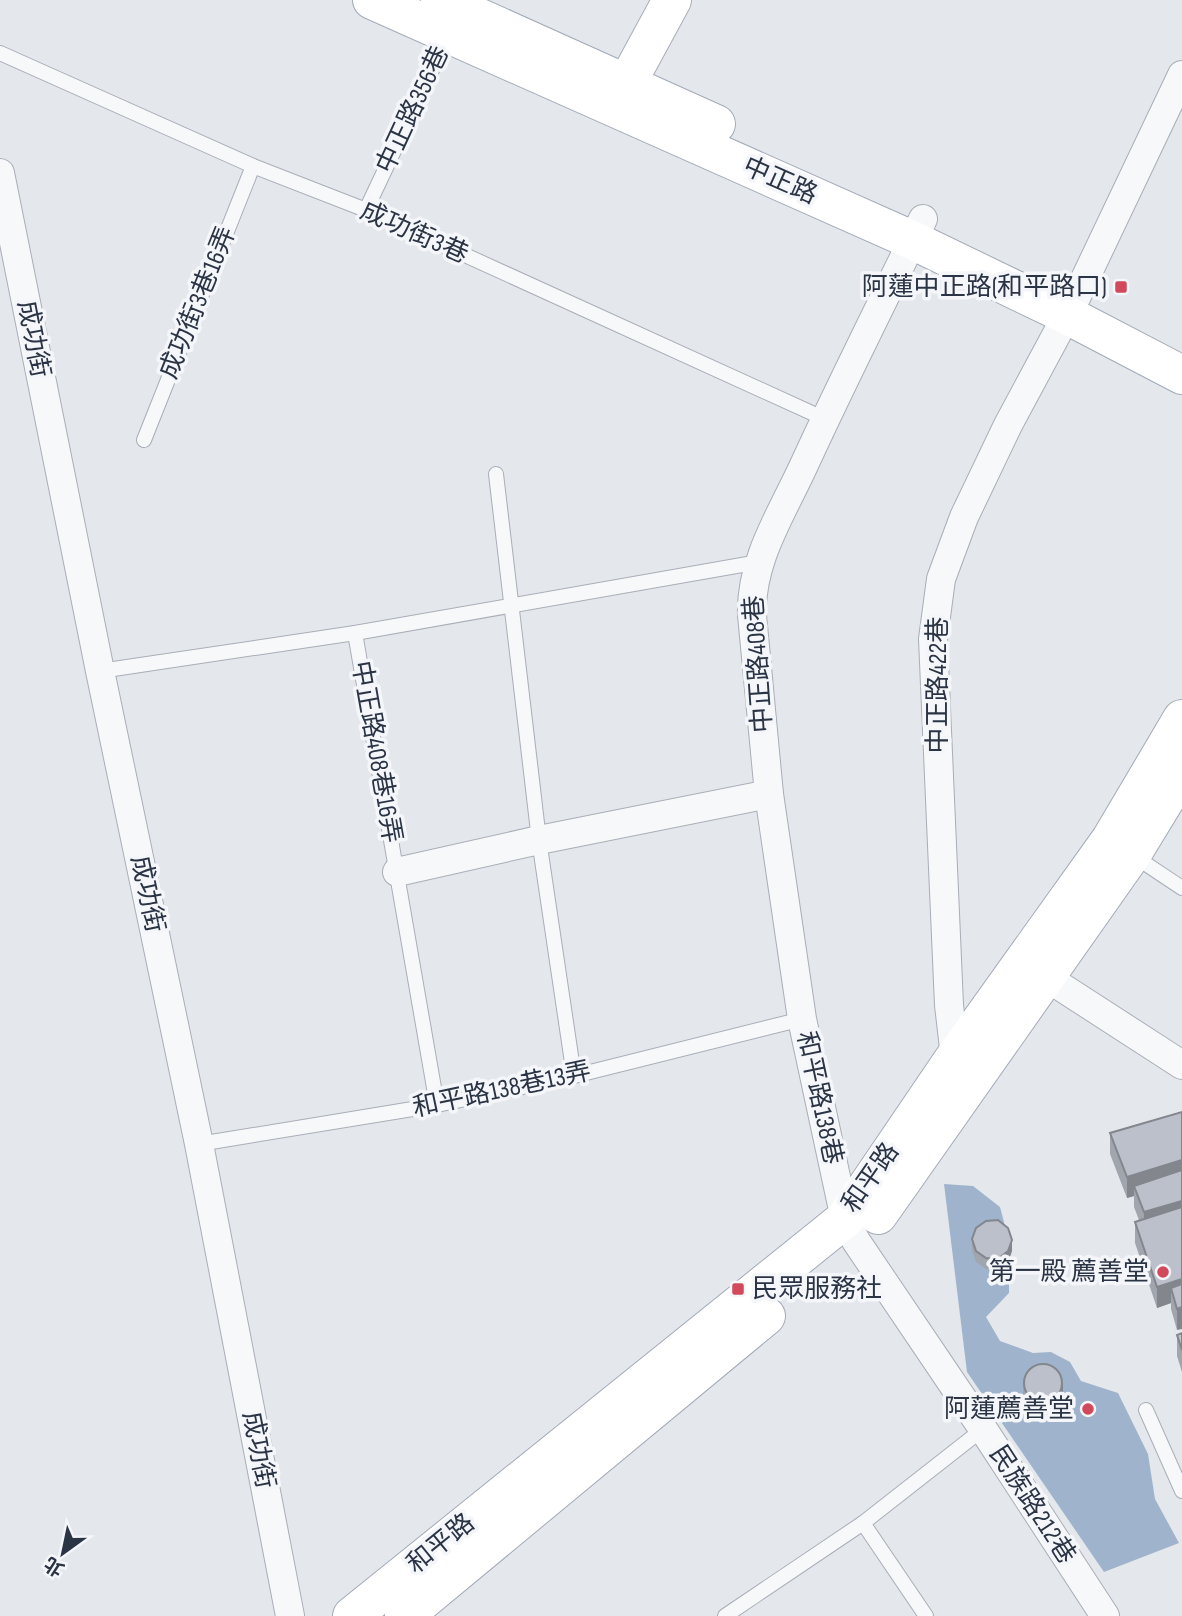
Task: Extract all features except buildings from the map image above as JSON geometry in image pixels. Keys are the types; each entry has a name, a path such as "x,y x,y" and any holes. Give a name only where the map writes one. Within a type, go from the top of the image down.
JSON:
{"main road":[{"name":"中正路","path":"372,0 449,14 1073,303 1182,347"},
{"path":"621,95 672,0"},
{"name":"中正路","path":"1073,303 1182,375"},
{"name":"和平路","path":"352,1616 850,1230 880,1213 1046,977 1121,847 1182,719"},
{"name":"和平路","path":"404,1616 850,1230 955,1057 1182,772"}],"street":[{"name":"中正路422巷","path":"955,1057 949,1005 933,639 941,579 964,517 1008,425 1073,303 1182,75"},
{"name":"成功街","path":"0,173 199,1144 290,1616"},
{"name":"中正路408巷","path":"802,1018 769,794 751,592 759,562 917,230"},
{"path":"397,872 539,840 769,794"},
{"path":"1046,977 1182,1065"},
{"name":"和平路138巷","path":"802,1018 850,1230"},
{"name":"民族路212巷","path":"850,1230 1105,1616"}],"lane":[{"name":"中正路356巷","path":"366,210 449,14"},
{"name":"成功街3巷","path":"0,53 253,166 366,210 825,419"},
{"name":"成功街3巷16弄","path":"144,440 253,166"},
{"path":"496,474 539,840 574,1076"},
{"path":"100,671 355,633 759,562"},
{"name":"中正路408巷16弄","path":"355,633 437,1105"},
{"path":"1121,847 1182,888"},
{"name":"和平路138巷13弄","path":"199,1144 437,1105 574,1076 802,1018"},
{"path":"1146,1410 1182,1491"},
{"path":"730,1615 863,1522 983,1429"},
{"path":"863,1522 926,1616"}],"water":[{"path":"944,1184 973,1186 1000,1207 1004,1222 1009,1293 986,1317 1000,1341 1033,1353 1051,1352 1070,1362 1081,1381 1118,1393 1148,1454 1155,1499 1179,1543 1104,1572 967,1372"}],"place":[{"name":"阿蓮中正路(和平路口)","path":"1121,287"},
{"name":"第一殿 薦善堂","path":"1163,1272"},
{"name":"民眾服務社","path":"738,1289"},
{"name":"阿蓮薦善堂","path":"1088,1409"}]}
